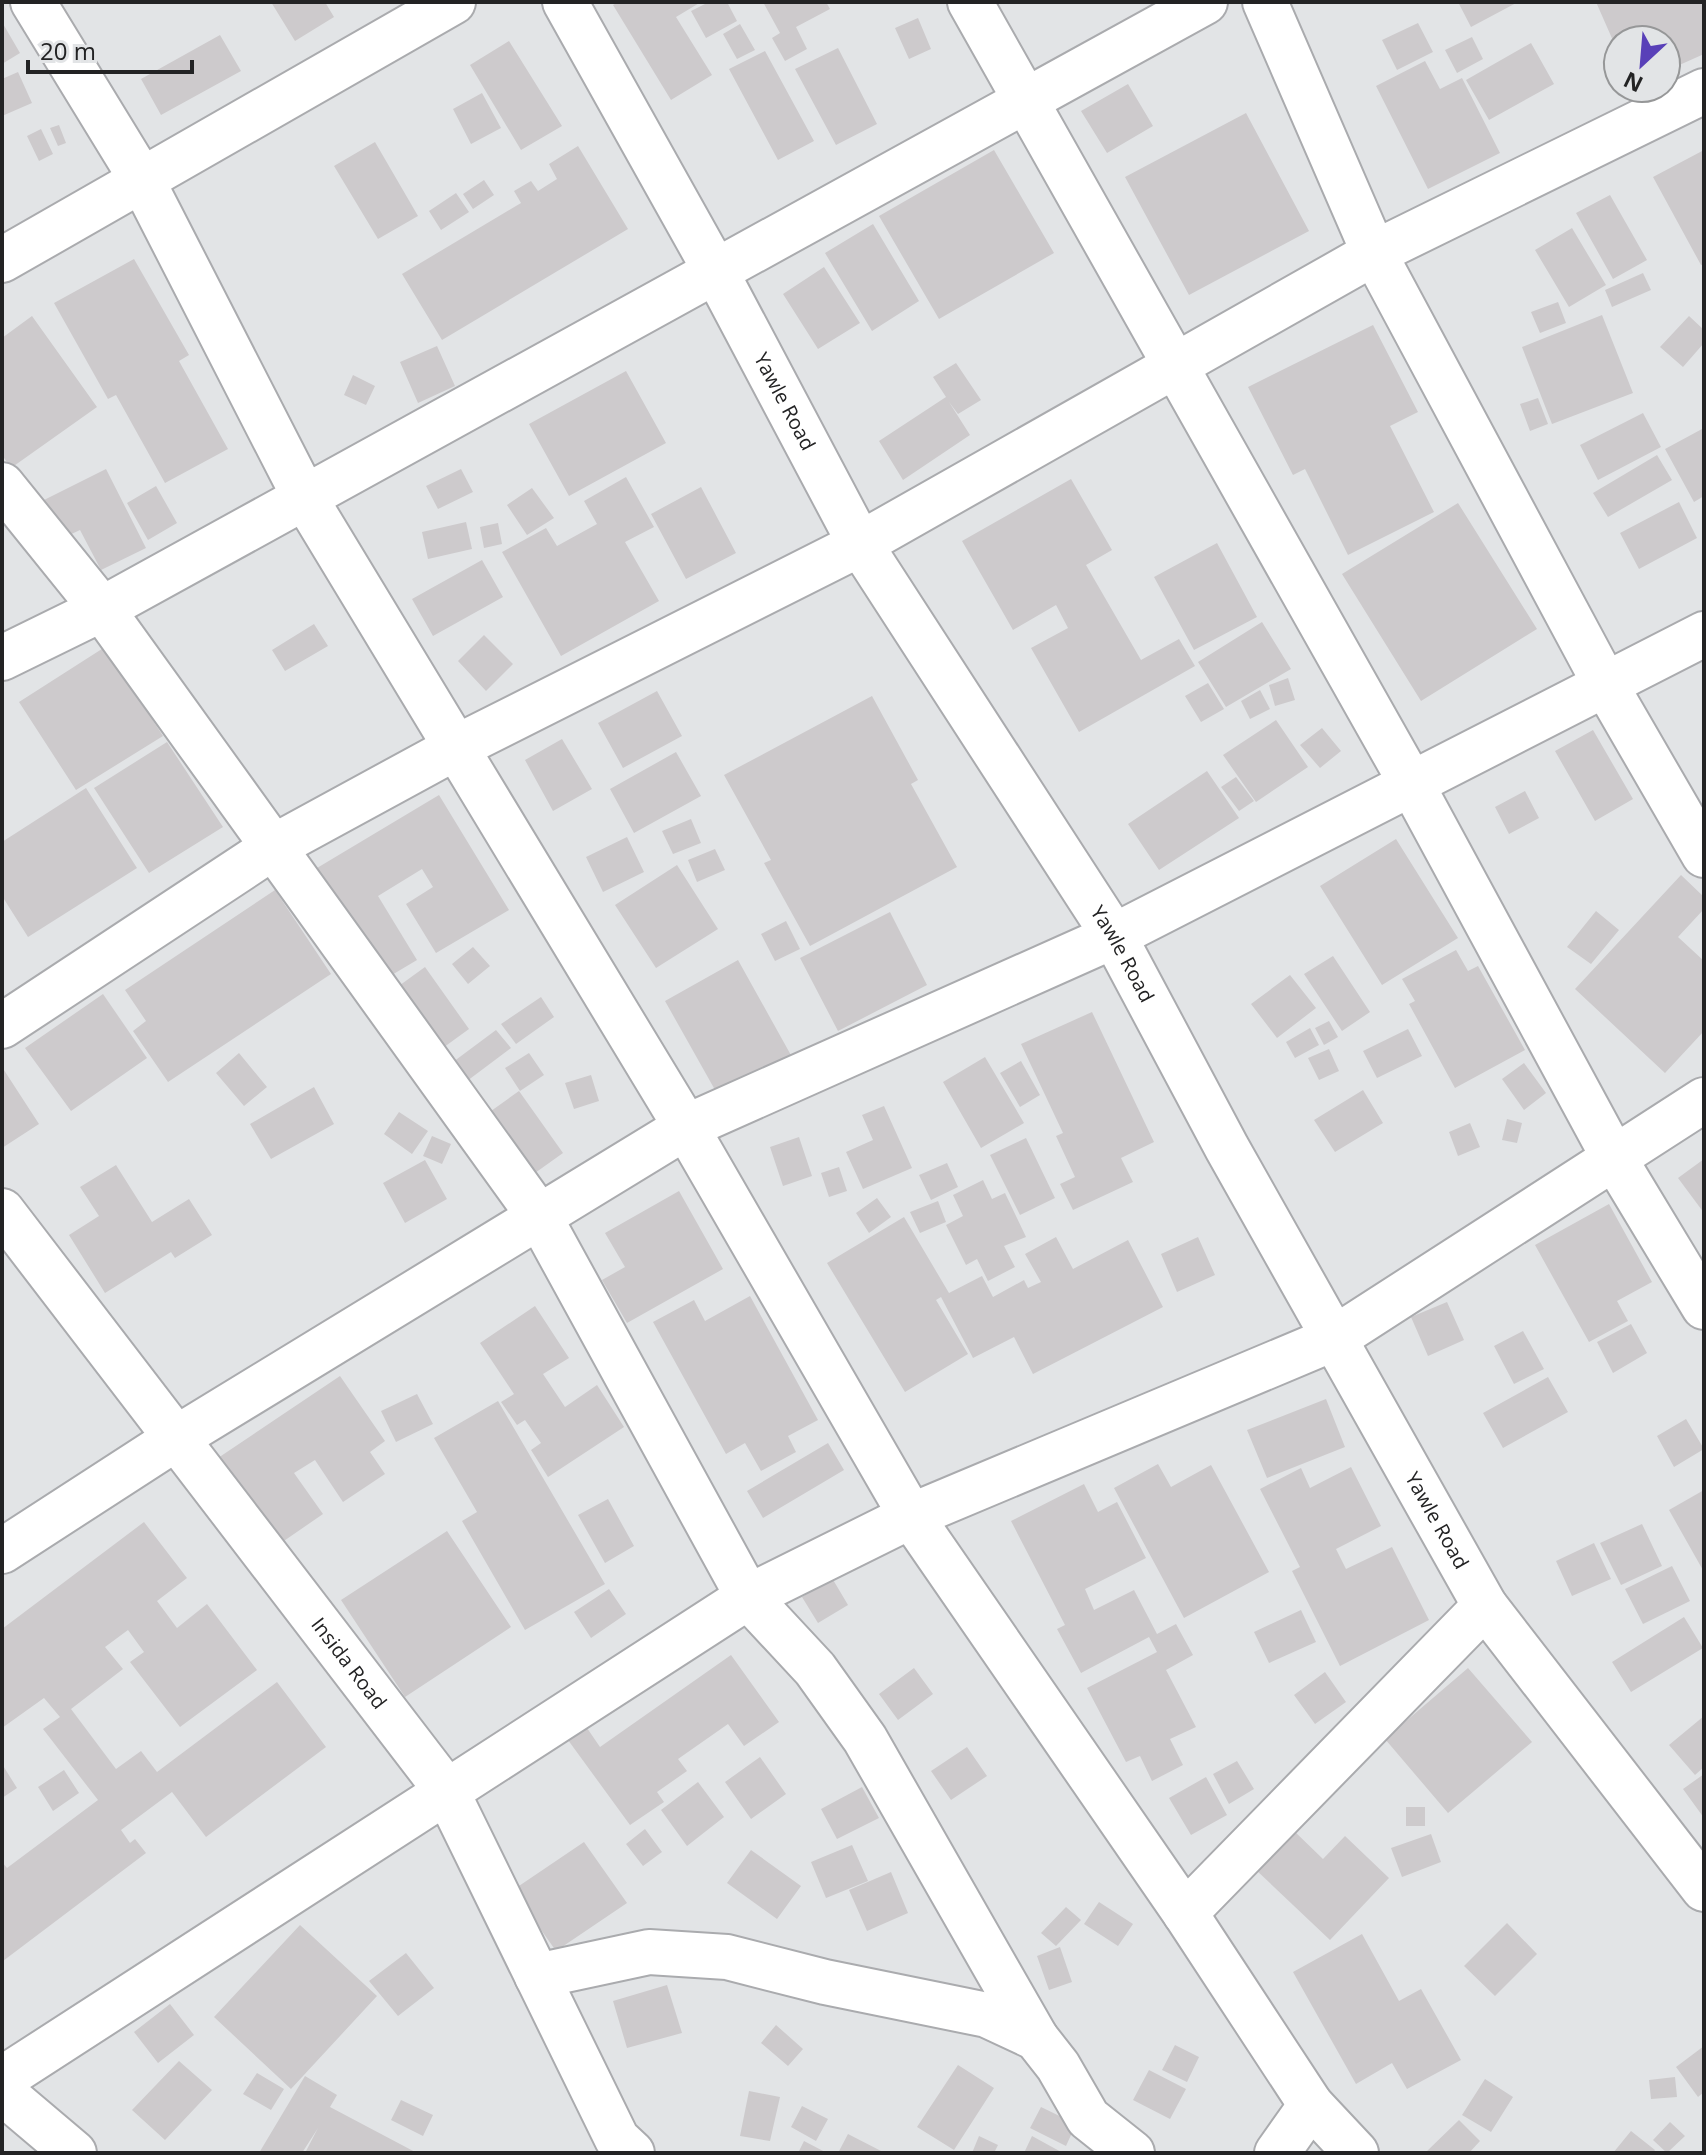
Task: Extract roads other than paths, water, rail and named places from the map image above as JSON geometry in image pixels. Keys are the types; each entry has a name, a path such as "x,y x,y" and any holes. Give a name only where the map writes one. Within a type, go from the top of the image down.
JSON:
{"street":[{"path":"33,2 142,180 305,498 686,1127 911,1516 1185,1913 1311,2105 1356,2153"},
{"path":"2,260 453,2"},
{"name":"Yawle Road","path":"565,2 716,272 860,544 1114,936 1227,1148 1485,1606 1704,1889"},
{"path":"970,2 1411,783 1614,1158 1704,1307"},
{"path":"2,658 102,609 1205,2"},
{"path":"1265,2 1374,253 1605,684 1704,855"},
{"path":"2,1026 275,846 455,748 860,544 1374,253 1704,91"},
{"path":"2,485 102,609 539,1216 748,1597 815,1669 865,1739 1036,2038 1058,2066 1088,2118 1132,2153"},
{"path":"2,1551 175,1439 686,1127 1114,936 1704,634"},
{"path":"2,2079 748,1597 911,1516 1335,1338 1704,1100"},
{"name":"Insida Road","path":"2,1211 446,1790 617,2139 632,2153"},
{"path":"1185,1913 1485,1606"},
{"path":"537,1976 649,1952 727,1957 825,1982 987,2015 1036,2038"},
{"path":"2,2092 74,2153"},
{"path":"1277,2153 1311,2105"}]}
